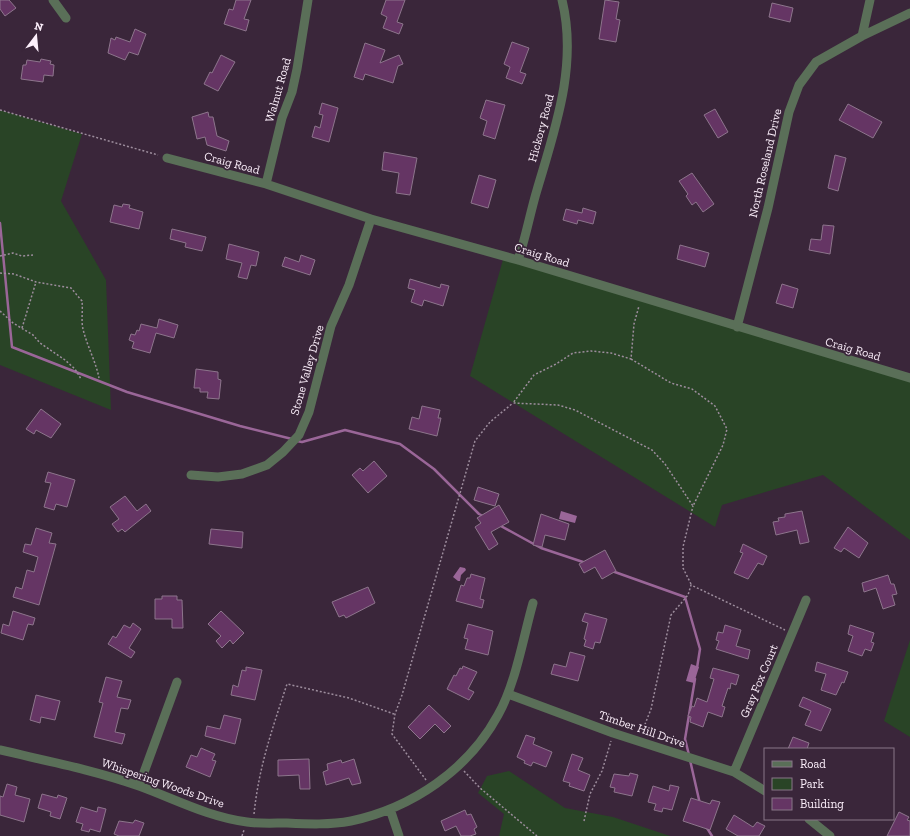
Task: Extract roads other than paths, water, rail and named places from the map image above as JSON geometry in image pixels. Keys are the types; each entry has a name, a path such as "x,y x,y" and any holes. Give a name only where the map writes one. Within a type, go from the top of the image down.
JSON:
{"street":[{"path":"53,0 66,18"},
{"name":"Walnut Road","path":"266,184 282,118 292,92 308,0"},
{"name":"Hickory Road","path":"518,260 557,119 566,78 568,40 562,0"},
{"path":"862,36 870,0"},
{"name":"North Roseland Drive","path":"737,327 768,208 789,112 799,85 816,62 862,36 910,13"},
{"name":"Craig Road","path":"167,158 266,184 371,220 518,260 910,378"},
{"name":"Stone Valley Drive","path":"191,475 218,477 242,474 267,465 283,452 299,435 309,412 331,326 349,285 371,220"},
{"name":"Gray Fox Court","path":"734,772 806,600"},
{"name":"Whispering Woods Drive","path":"0,750 78,768 139,786 198,810 221,817 253,822 314,824 350,821 390,809 430,787 459,766 483,738 498,716 508,694 534,603"},
{"path":"139,786 178,682"},
{"name":"Timber Hill Drive","path":"508,694 613,733 734,772 764,790"},
{"path":"390,809 399,836"},
{"path":"811,820 830,836"}],"waterway":[{"path":"0,223 12,347 127,392 240,426 292,439"},
{"path":"297,441 302,442 345,430 400,444 434,469 479,514 485,517"},
{"path":"499,525 541,548 586,563"},
{"path":"612,571 685,597 700,649 697,668"},
{"path":"689,755 685,739 695,679"},
{"path":"690,760 700,804"},
{"path":"707,828 712,836"}]}
